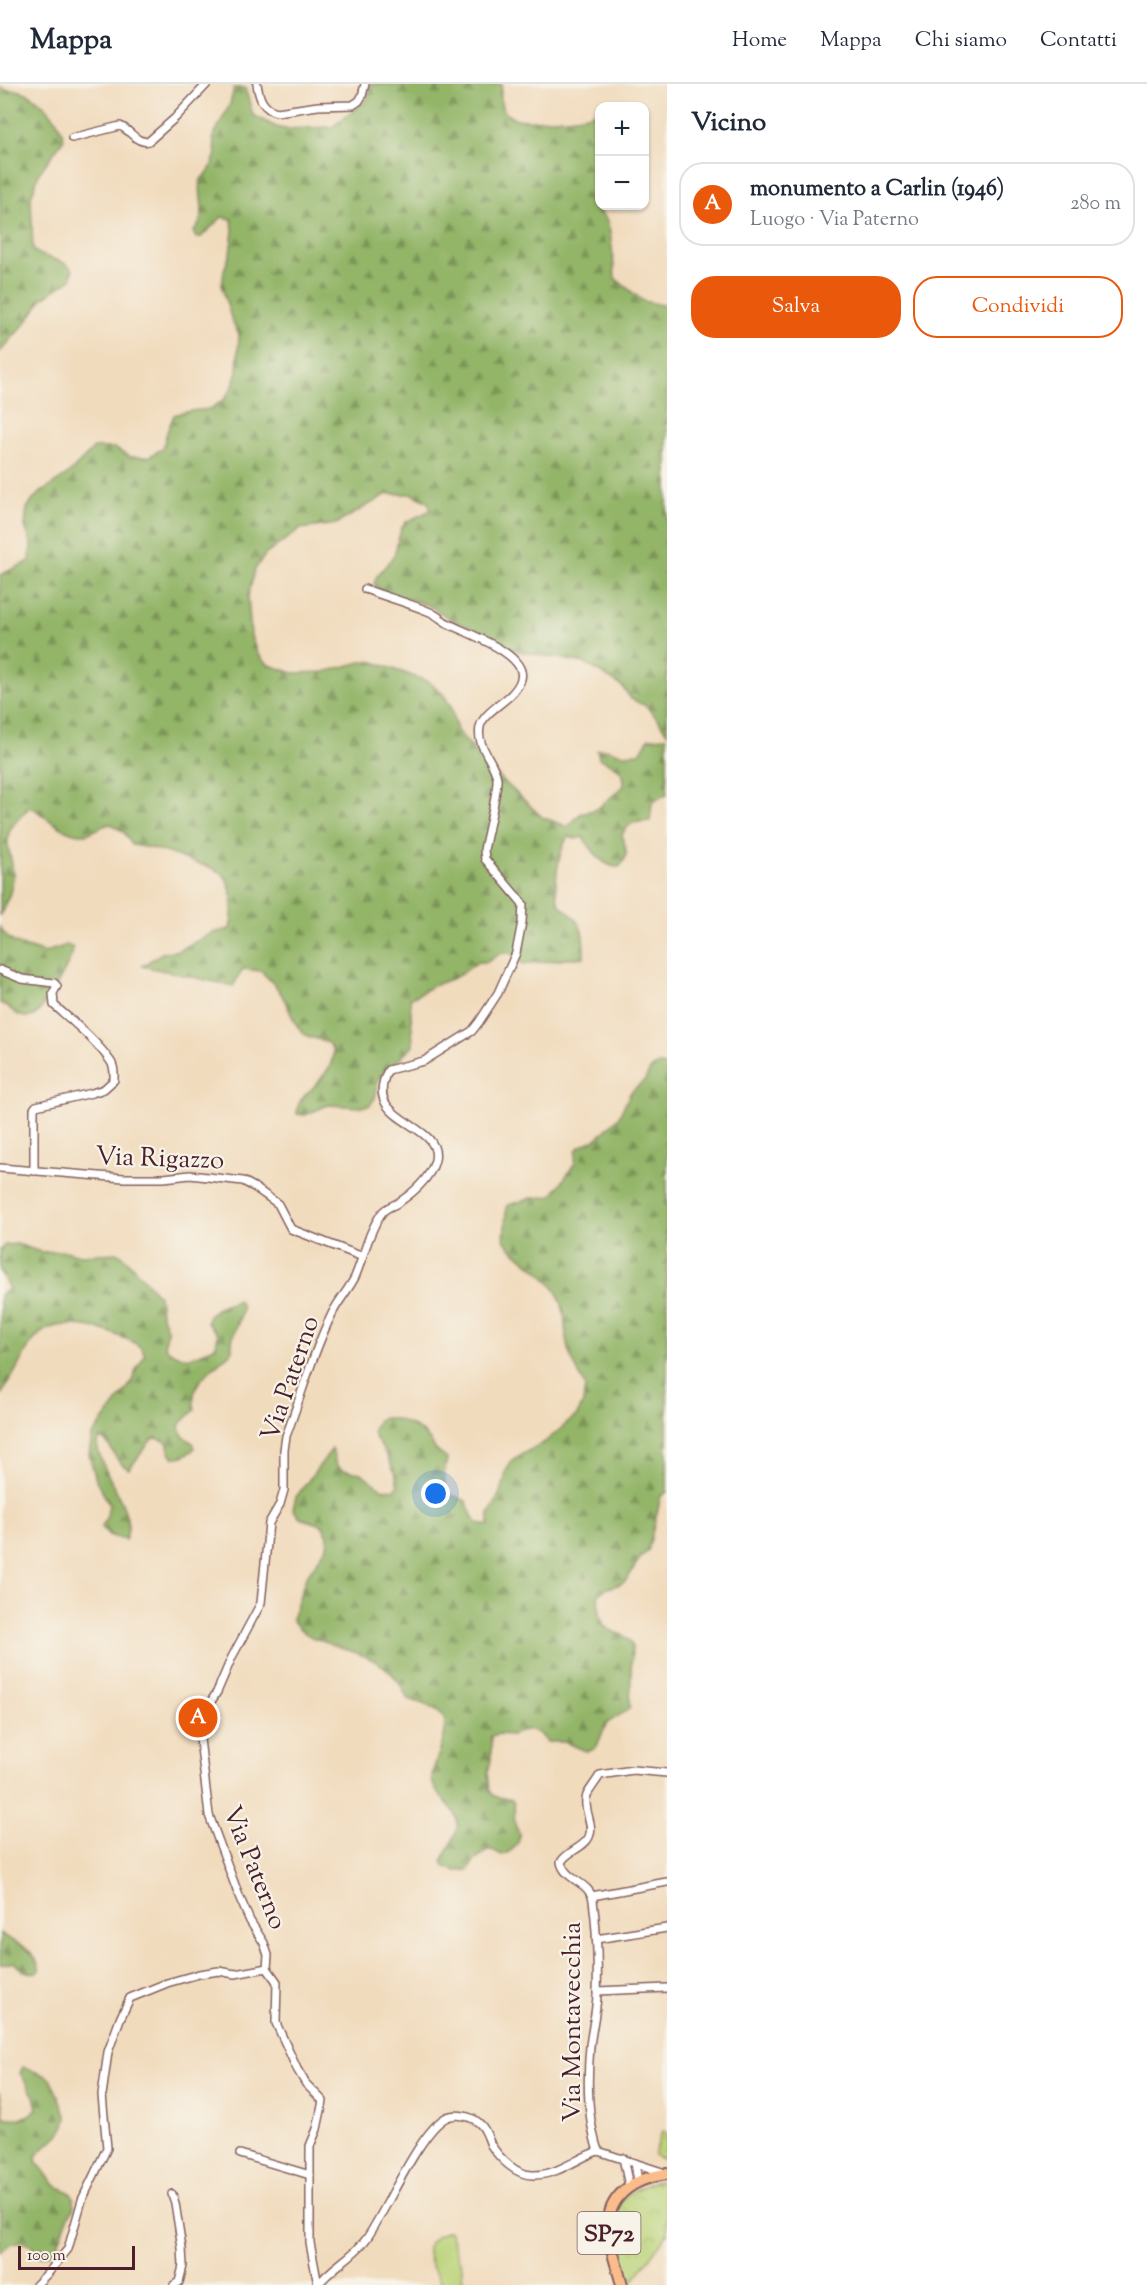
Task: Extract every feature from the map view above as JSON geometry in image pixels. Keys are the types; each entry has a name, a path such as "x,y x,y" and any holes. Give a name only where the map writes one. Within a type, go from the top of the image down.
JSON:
{"main road":[{"name":"Via Montavecchia","path":"633,2183 652,2176 667,2174"},
{"name":"SP72","path":"622,2285 608,2227 613,2206 633,2183"}],"street":[{"path":"72,138 120,126 139,140 149,141 176,118 207,84"},
{"path":"257,84 258,94 263,104 277,112 318,106 353,105 359,101 365,84"},
{"name":"Via Paterno","path":"36,2285 68,2249 82,2200 107,2148 102,2096 108,2052 130,1998 167,1983 199,1974 219,1971 235,1974 267,1968 268,1955 264,1943 250,1921 239,1896 209,1815 198,1722 217,1692 232,1657 261,1603 269,1523 284,1490 283,1460 286,1436 331,1315 354,1277 371,1233 382,1213 417,1188 430,1171 436,1158 435,1151 424,1133 393,1114 386,1103 383,1091 384,1077 388,1070 424,1061 472,1031 498,993 516,953 523,903 485,859 484,850 497,782 495,770 483,748 480,728 483,721 518,687 521,679 519,668 497,647 487,641 450,625 430,612 365,589"},
{"path":"0,970 22,979 54,983 57,986 53,993 54,1005 111,1062 114,1070 114,1080 104,1089 36,1106 34,1109 34,1171"},
{"name":"Via Rigazzo","path":"0,1168 124,1179 190,1175 243,1181 278,1203 291,1228 363,1257"},
{"name":"Via Montavecchia","path":"598,2151 591,2130 589,2067 597,1991 592,1896 564,1870 561,1862 564,1857 588,1840 592,1829 588,1816 587,1797 600,1776 633,1770 667,1773"},
{"path":"592,1896 667,1882"},
{"path":"596,1939 667,1928"},
{"path":"267,1968 276,1982 276,2023 306,2085 323,2102 317,2129 310,2146 310,2243 318,2285"},
{"path":"597,1991 667,1988"},
{"name":"Via Montavecchia","path":"318,2285 365,2241 413,2157 433,2129 447,2117 467,2116 482,2126 497,2153 524,2174 545,2174 598,2151 667,2174"},
{"path":"240,2154 310,2175"},
{"path":"622,2158 633,2183"},
{"path":"633,2183 635,2163"},
{"path":"172,2194 179,2226 183,2266 179,2282 174,2285"}],"green space":[{"path":"370,84 502,84 502,107 512,117 538,120 574,117 595,112 595,189 590,198 595,210 598,210 607,221 615,278 643,301 667,306 667,733 646,706 631,699 622,686 585,663 512,650 483,633 452,620 430,606 380,590 374,584 377,576 394,556 401,529 406,522 431,510 428,502 413,494 387,494 336,524 300,529 265,555 255,569 248,596 251,636 257,653 269,665 293,673 324,672 365,661 374,662 429,682 443,694 451,706 457,731 494,772 542,817 568,827 580,814 597,809 624,786 623,775 620,771 614,765 599,758 597,750 606,749 622,754 640,753 649,738 667,737 667,794 652,802 650,821 633,823 625,830 622,835 626,855 619,867 603,861 583,837 575,839 568,836 559,860 556,880 557,898 562,908 570,913 581,928 584,957 523,964 510,953 501,953 487,962 478,962 456,977 432,986 410,999 413,1045 383,1072 378,1080 375,1098 370,1105 361,1107 328,1105 305,1115 297,1114 299,1103 327,1071 333,1059 333,1051 328,1043 303,1033 280,992 261,971 243,969 233,986 142,966 162,953 180,950 212,933 230,929 233,913 232,897 227,880 219,871 162,851 132,845 124,832 111,824 89,833 74,833 59,826 33,808 28,808 8,835 13,877 10,894 0,916 0,575 30,561 31,543 25,526 27,508 37,495 67,475 94,448 114,448 130,457 149,457 163,448 174,415 210,409 224,400 233,386 237,370 239,335 231,318 222,287 224,270 230,254 232,219 222,217 201,237 196,238 193,232 198,226 202,213 201,179 210,170 216,154 213,137 230,104 234,88 245,88 253,115 285,129 332,127 365,102"},
{"path":"0,88 31,95 49,111 59,124 64,139 39,173 31,197 33,250 64,263 73,270 71,279 42,299 28,320 0,352"},
{"path":"0,927 9,939 43,953 67,945 73,948 57,984 34,1016 23,1017 0,1003"},
{"path":"661,1065 667,1067 667,1492 661,1496 648,1551 624,1582 607,1588 598,1596 600,1615 604,1625 611,1631 623,1635 632,1645 630,1708 606,1724 597,1746 592,1750 586,1751 565,1742 547,1742 540,1734 529,1729 511,1735 491,1736 491,1760 488,1772 490,1791 494,1796 512,1800 519,1838 515,1847 505,1854 487,1850 474,1861 468,1870 456,1871 445,1867 442,1862 454,1837 457,1820 452,1808 438,1793 432,1780 445,1735 443,1717 437,1710 407,1698 397,1679 382,1666 366,1656 315,1639 301,1631 292,1619 306,1577 327,1547 328,1535 322,1525 300,1518 293,1509 296,1497 332,1449 336,1464 342,1470 361,1473 381,1488 394,1490 398,1486 396,1475 374,1436 373,1430 378,1420 390,1418 411,1426 428,1438 436,1450 447,1459 444,1476 447,1490 466,1501 471,1514 479,1524 489,1525 489,1514 513,1459 545,1442 577,1415 583,1403 585,1386 569,1352 564,1311 559,1297 548,1280 504,1240 508,1205 532,1198 550,1196 555,1192 575,1163 576,1151 579,1147 596,1139 618,1118 631,1092 645,1080 650,1070"},
{"path":"17,1244 41,1252 65,1251 80,1255 118,1253 123,1256 159,1296 161,1314 168,1331 166,1348 180,1356 196,1356 216,1346 218,1334 207,1323 208,1317 216,1309 238,1300 242,1306 233,1337 232,1351 198,1383 194,1400 195,1410 179,1425 182,1434 193,1443 195,1448 185,1455 173,1457 167,1442 156,1438 151,1440 129,1469 120,1462 104,1440 100,1438 97,1443 99,1455 127,1518 128,1529 125,1540 109,1535 102,1527 109,1504 96,1480 89,1454 92,1436 132,1382 145,1355 136,1344 102,1330 76,1325 53,1327 38,1335 32,1342 0,1396 0,1295 9,1289 0,1271 0,1250 5,1245"},
{"path":"0,1933 29,1951 40,1970 28,1972 14,1962 0,1965"},
{"path":"23,2067 51,2080 67,2117 63,2130 36,2156 37,2163 52,2182 70,2192 73,2197 73,2208 55,2248 46,2255 39,2256 25,2242 11,2244 0,2252 0,2092 4,2117 22,2117 31,2114 37,2108 34,2096 20,2073"},
{"path":"662,2131 667,2133 667,2161 654,2155"},
{"path":"656,2181 667,2181 667,2234 628,2285 615,2236 614,2222 617,2210 624,2199 637,2189"},
{"path":"449,2231 462,2268 463,2285 442,2285 430,2261 428,2246 431,2240"}],"place":[{"name":"monumento a Carlin (1946)","path":"198,1718"}]}
